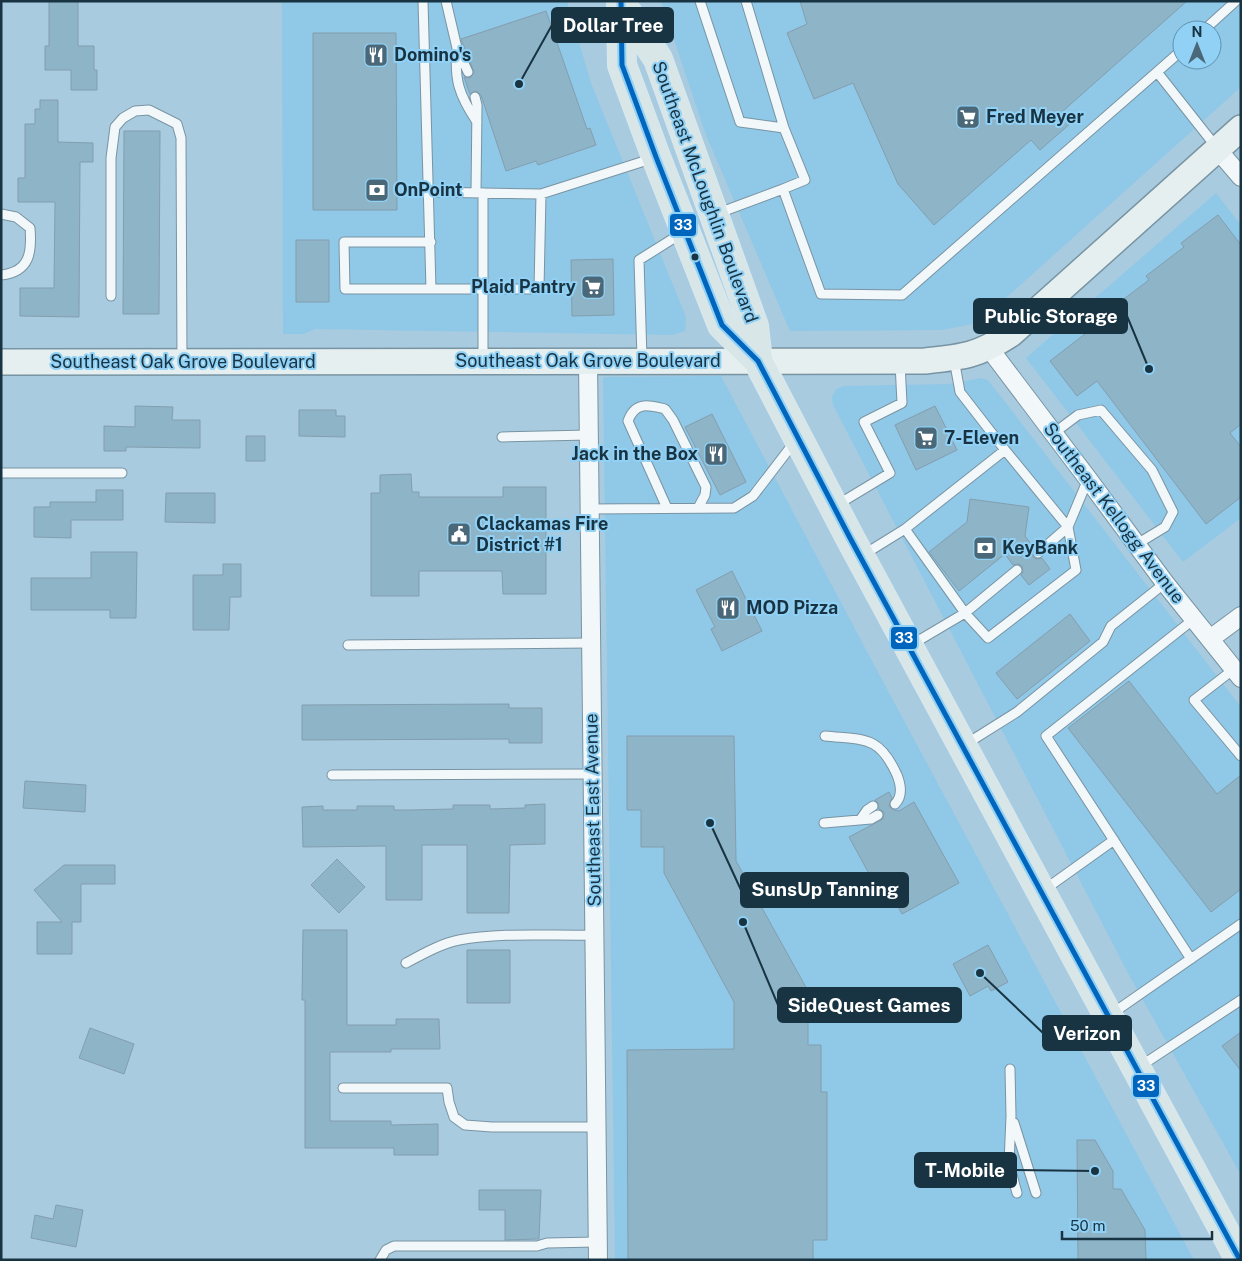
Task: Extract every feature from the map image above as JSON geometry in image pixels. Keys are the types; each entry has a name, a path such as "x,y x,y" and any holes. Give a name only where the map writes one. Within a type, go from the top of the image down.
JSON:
{"main road":[{"name":"Southeast McLoughlin Boulevard","path":"621,2 622,65 684,231 722,325 758,360 909,647 1240,1260"},
{"name":"Southeast McLoughlin Boulevard","path":"621,2 658,59 754,326 758,360"}],"street":[{"name":"Southeast Oak Grove Boulevard","path":"1,362 900,360 954,358 977,353 989,348 1011,334 1241,128"},
{"path":"1218,149 1241,178"},
{"name":"Southeast Kellogg Avenue","path":"989,348 1165,583 1238,674"},
{"name":"Southeast East Avenue","path":"588,360 598,1260"},
{"path":"1210,639 1241,616"}],"lane":[{"path":"422,1 431,289"},
{"path":"446,1 457,48 468,72"},
{"path":"700,1 740,122 784,128"},
{"path":"714,215 805,180 784,128 746,1"},
{"path":"1215,20 1236,1"},
{"path":"457,48 455,69 463,101 477,123"},
{"path":"783,189 821,294 902,295 1172,59"},
{"path":"1157,72 1218,149"},
{"path":"475,97 477,105 483,289 483,361"},
{"path":"111,296 111,158 113,136 115,127 123,118 135,111 149,110 177,124 181,138 182,361"},
{"path":"428,192 541,194 656,157"},
{"path":"430,242 344,242 345,289 539,289 541,194"},
{"path":"1,214 16,217 30,228 31,244 29,258 22,267 1,275"},
{"path":"642,361 639,260 684,231"},
{"path":"905,530 965,613 988,638 1076,570 1068,528 960,392 954,358"},
{"path":"834,506 890,473 864,422 902,403 900,360"},
{"path":"667,508 628,421 631,411 638,407 650,406 666,409 673,420 706,487 706,495 698,508"},
{"path":"1054,433 1078,415 1101,410 1152,470 1173,512 1165,527 1137,544"},
{"path":"502,438 589,435"},
{"path":"589,509 734,508 753,496 798,438"},
{"path":"861,557 905,530 1005,450"},
{"path":"1,473 122,473"},
{"path":"1038,553 1068,528 1088,479"},
{"path":"909,647 965,613 1017,570"},
{"path":"963,746 1018,712 1103,642 1111,626 1165,583"},
{"path":"1191,959 1046,736 1194,619"},
{"path":"348,645 591,642"},
{"path":"1238,674 1194,700 1241,756"},
{"path":"825,736 867,741 883,750 900,782 899,800 895,804"},
{"path":"332,775 592,774"},
{"path":"890,796 901,789"},
{"path":"860,820 867,810 873,806"},
{"path":"824,823 871,819 878,815"},
{"path":"1042,892 1114,840"},
{"path":"1108,1016 1241,924"},
{"path":"406,963 432,949 458,941 482,937 594,935"},
{"path":"1137,1069 1241,1000"},
{"path":"1010,1069 1010,1164 1017,1193"},
{"path":"343,1088 447,1088 454,1117 465,1125 492,1127 596,1127"},
{"path":"1011,1116 1036,1192"},
{"path":"380,1260 386,1250 394,1246 537,1246 547,1243 597,1242"}],"shaded area":[{"path":"282,1 567,1 591,83 686,317 685,331 673,335 315,329 304,334 283,334"},
{"path":"661,1 1241,1 1241,87 978,323 942,330 790,331 706,135"},
{"path":"1216,193 1241,225 1241,518 1183,562 1026,358"},
{"path":"721,376 1194,1260 615,1260 603,377"},
{"path":"981,378 988,380 1241,707 1241,1175 1129,975 833,405 832,397 836,389 844,386 949,384"}],"building":[{"path":"49,1 78,1 78,46 94,46 94,70 97,70 97,90 71,90 71,70 45,70 45,46 49,46"},
{"name":"Fred Meyer","path":"800,1 1187,1 1063,111 1072,122 1040,150 1031,140 934,225 898,184 853,83 814,99 787,33 807,24"},
{"path":"546,11 587,129 590,128 596,145 538,165 536,161 506,171 481,95 476,91 470,94 464,77 470,78 474,72 461,39"},
{"path":"313,33 396,33 397,210 313,210"},
{"path":"40,100 58,100 58,142 93,143 93,162 80,162 79,317 20,316 20,288 54,288 55,202 18,202 18,178 25,178 25,124 35,124 35,109 40,109"},
{"path":"124,131 160,131 159,314 123,314"},
{"path":"1218,215 1241,245 1241,424 1230,433 1241,447 1241,497 1206,524 1097,381 1077,396 1050,361 1103,320 1100,317 1149,280 1146,276 1184,247 1181,243"},
{"path":"296,240 329,240 329,302 296,302"},
{"name":"Plaid Pantry","path":"613,259 614,315 572,316 571,260"},
{"path":"135,406 173,407 172,420 200,420 200,448 126,447 126,451 104,451 104,426 135,427"},
{"name":"7-Eleven","path":"935,406 957,450 916,470 895,425"},
{"path":"299,410 336,410 336,416 345,416 345,437 299,436"},
{"name":"Jack in the Box","path":"712,414 746,482 720,495 685,427"},
{"path":"246,436 265,436 265,461 246,461"},
{"name":"Clackamas Fire District #1","path":"411,474 412,492 419,492 419,497 503,497 503,487 546,487 546,594 503,594 502,571 419,571 419,596 371,596 371,493 380,493 380,475"},
{"path":"96,490 123,490 123,520 71,520 71,538 34,537 34,507 50,507 50,502 96,502"},
{"path":"166,493 215,493 215,523 165,522"},
{"name":"KeyBank","path":"970,499 1029,507 1025,536 1034,548 1032,551 1033,557 1036,559 1042,558 1050,569 1029,585 1021,575 1023,572 1022,566 1019,564 1013,565 1005,554 959,591 929,552 967,522"},
{"path":"91,552 137,552 136,618 110,618 110,610 31,610 31,578 91,578"},
{"path":"223,564 241,564 241,597 230,597 229,630 193,630 193,575 223,575"},
{"name":"MOD Pizza","path":"732,571 762,631 722,651 711,629 715,627 696,590"},
{"path":"1070,614 1090,641 1017,699 996,673"},
{"path":"1129,681 1217,794 1241,775 1241,889 1211,912 1068,728"},
{"path":"509,704 509,708 542,708 542,743 509,743 509,739 302,740 302,705"},
{"path":"627,736 734,736 736,861 808,991 808,1045 821,1045 821,1092 827,1092 827,1240 813,1240 813,1260 628,1260 627,1050 734,1049 734,1002 664,873 664,847 641,847 641,810 627,810"},
{"path":"25,781 86,785 85,812 23,808"},
{"path":"889,792 892,798 889,806 894,810 899,811 914,802 959,883 902,914 882,876 873,881 849,837 883,819 884,812 879,809 878,803 875,800"},
{"path":"545,804 545,844 510,845 509,913 467,913 467,845 422,845 422,900 386,900 386,846 303,847 302,807 323,806 323,810 357,810 357,806 394,806 394,810 411,810 453,809 453,805 490,805 490,809 525,808 525,805"},
{"path":"337,859 365,887 339,913 311,885"},
{"path":"64,865 115,865 115,884 81,884 81,922 72,922 72,954 37,954 37,922 62,922 34,890"},
{"path":"303,930 347,930 347,1025 396,1025 396,1019 439,1019 440,1049 391,1049 391,1052 330,1052 330,1121 391,1121 391,1125 438,1124 438,1155 394,1155 394,1148 305,1148 305,1000 302,1000"},
{"path":"988,945 1008,982 991,991 988,986 970,996 953,964"},
{"path":"467,950 510,950 510,1003 467,1003"},
{"path":"90,1028 134,1044 124,1074 79,1058"},
{"path":"1241,1032 1241,1071 1222,1046"},
{"path":"1077,1140 1095,1140 1113,1171 1113,1189 1121,1189 1145,1230 1146,1260 1078,1260"},
{"path":"479,1190 541,1190 539,1239 505,1240 505,1210 479,1210"},
{"path":"56,1205 83,1210 76,1247 31,1238 35,1215 53,1219"}],"transit line":[{"name":"33","path":"621,1 622,65 722,325 758,361 849,536 1240,1260"}],"place":[{"name":"Domino's","path":"376,55"},
{"name":"Dollar Tree","path":"519,84"},
{"name":"Fred Meyer","path":"968,117"},
{"name":"OnPoint","path":"377,190"},
{"name":"Plaid Pantry","path":"593,287"},
{"name":"Public Storage","path":"1149,369"},
{"name":"7-Eleven","path":"926,438"},
{"name":"Jack in the Box","path":"716,454"},
{"name":"Clackamas Fire District #1","path":"459,534"},
{"name":"KeyBank","path":"985,548"},
{"name":"MOD Pizza","path":"728,608"},
{"name":"SunsUp Tanning","path":"710,823"},
{"name":"SideQuest Games","path":"743,922"},
{"name":"Verizon","path":"980,973"},
{"name":"T-Mobile","path":"1095,1171"}]}
